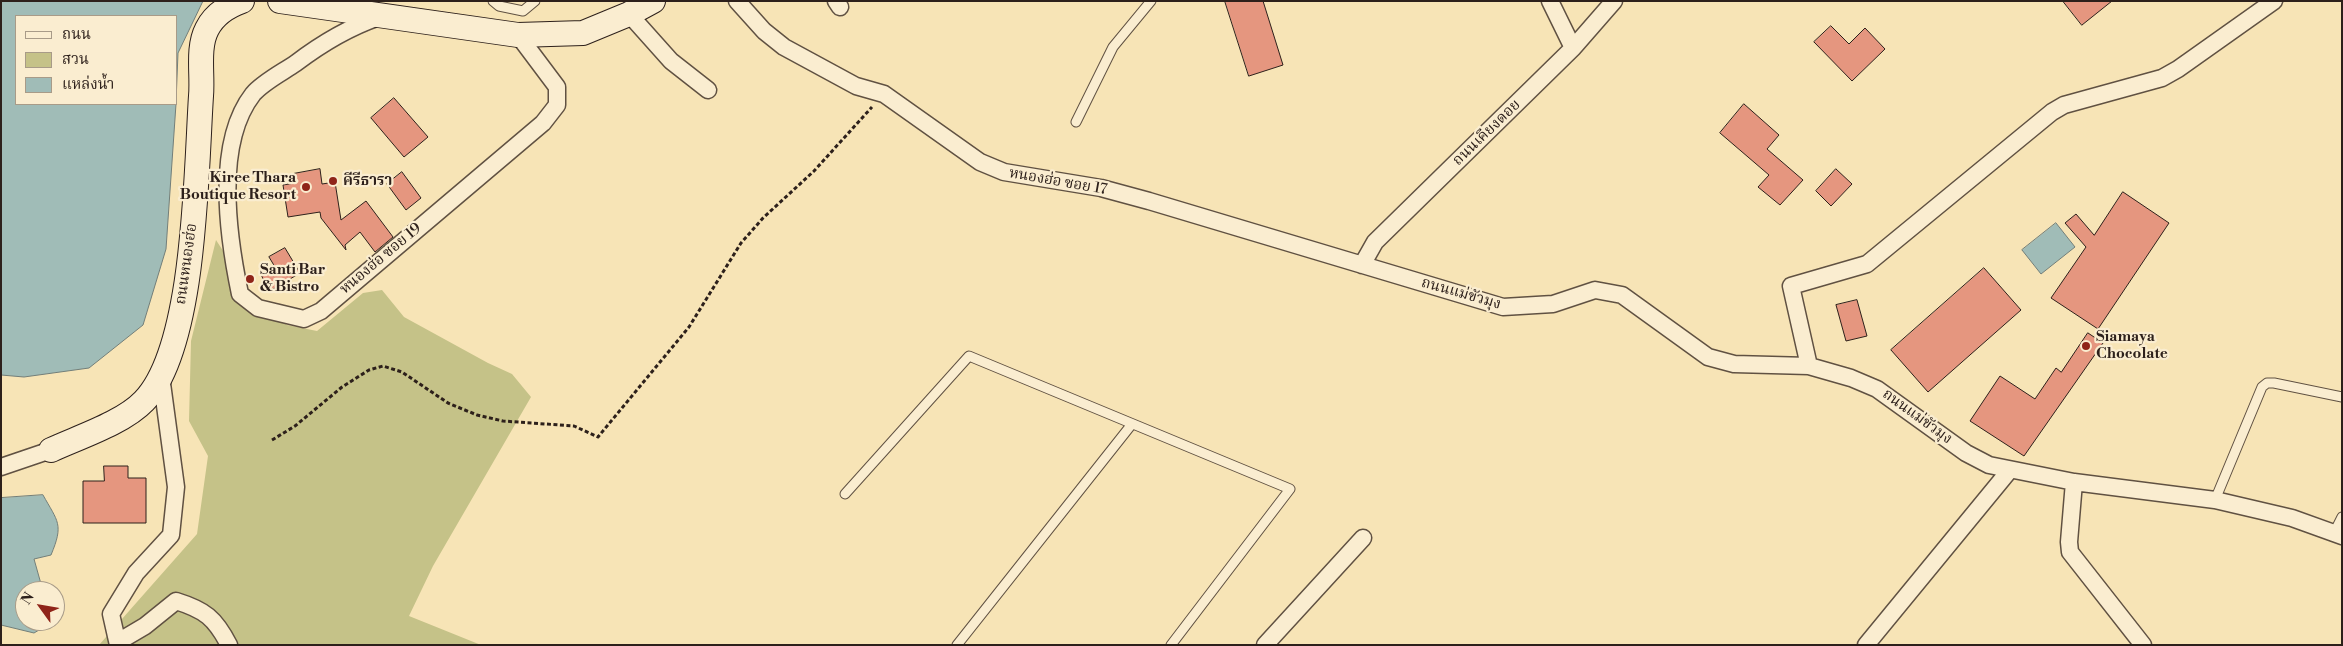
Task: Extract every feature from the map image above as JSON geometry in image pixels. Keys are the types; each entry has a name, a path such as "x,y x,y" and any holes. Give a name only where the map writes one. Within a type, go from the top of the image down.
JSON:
{"street":[{"name":"ถนนหนองฮ่อ","path":"51,450 123,416 144,401 161,376 173,342 190,260 202,87 202,50 207,30 219,14 242,1"},
{"path":"280,1 518,35 583,33 629,14 653,1"},
{"name":"หนองฮ่อ ซอย 17","path":"737,1 764,31 784,47 856,86 884,94 980,162 1004,172 1117,192 1362,265"},
{"path":"1550,1 1574,48"},
{"name":"ถนนเคียงดอย","path":"1362,265 1375,242 1574,48 1614,1"},
{"path":"1809,366 1790,286 1867,264 2052,112 2064,105 2162,78 2178,69 2274,1"},
{"path":"629,14 671,61 708,90"},
{"name":"หนองฮ่อ ซอย 19","path":"382,16 359,24 307,55 254,92 242,111 235,133 226,180 232,258 240,294 258,308 304,319 321,311 543,123 556,105 557,87 518,35"},
{"name":"ถนนแม่ขัวมุง","path":"1362,265 1503,307 1553,304 1595,290 1622,295 1708,357 1734,364 1809,366 1851,378 1877,389 1966,453 1988,465 2009,471 2074,482 2215,500 2292,518 2338,535"},
{"path":"161,376 176,487 171,535 136,573 112,614 118,643 145,626 176,601 198,608 218,624 229,645"},
{"path":"1,467 51,450"},
{"path":"1866,645 2009,471"},
{"path":"2074,482 2068,542 2070,552 2143,645"},
{"path":"1265,645 1363,538"}],"lane":[{"path":"493,1 499,6 523,11 535,1"},
{"path":"1076,122 1113,48 1151,1"},
{"path":"845,494 969,356 1290,489 1171,645"},
{"path":"2215,500 2262,387 2267,383 2274,383 2342,397"},
{"path":"957,645 1132,424"},
{"path":"2338,535 2342,517"}],"path":[{"path":"272,440 295,426 342,387 369,370 383,366 402,372 448,403 477,415 503,421 574,426 598,437 689,327 741,243 763,218 814,171 884,94"}],"green space":[{"path":"216,240 255,300 287,325 317,331 363,293 382,290 404,317 512,374 531,397 433,566 409,616 481,645 99,645 197,534 208,456 189,421 191,341"}],"water":[{"path":"1,1 203,1 178,53 178,15 15,15 15,105 176,105 166,249 143,325 89,368 24,377 1,375"},
{"path":"2056,223 2075,247 2041,274 2022,250"},
{"path":"43,495 58,524 55,545 51,555 34,559 40,581 15,581 15,628 1,625 1,498"}],"building":[{"path":"1225,1 1263,1 1283,65 1249,76"},
{"path":"2063,1 2112,1 2082,25"},
{"path":"1831,26 1849,44 1865,28 1885,49 1852,81 1814,42"},
{"path":"394,98 428,137 404,157 371,118"},
{"path":"1744,104 1779,135 1767,149 1803,180 1780,205 1758,187 1769,175 1720,133"},
{"path":"320,169 322,184 335,182 341,220 366,201 393,237 375,252 360,232 345,245 346,250 321,218 320,212 288,217 283,185 295,183 293,174"},
{"path":"1836,169 1852,184 1831,206 1816,191"},
{"path":"402,172 421,198 406,210 387,184"},
{"path":"2123,192 2169,223 2098,329 2051,298 2086,247 2065,223 2076,214 2094,235"},
{"path":"285,248 300,273 270,291 261,275 275,267 269,257"},
{"path":"1984,268 2021,310 1928,392 1891,350"},
{"path":"1857,300 1867,336 1846,341 1836,305"},
{"path":"2088,333 2103,343 2024,456 1970,421 2000,376 2035,399 2056,368 2061,372"},
{"path":"104,466 128,466 128,478 146,478 146,523 83,523 83,481 104,481"}],"place":[{"name":"คีรีธารา","path":"333,181"},
{"name":"Kiree Thara Boutique Resort","path":"306,187"},
{"name":"Santi Bar & Bistro","path":"250,279"},
{"name":"Siamaya Chocolate","path":"2086,346"}]}
